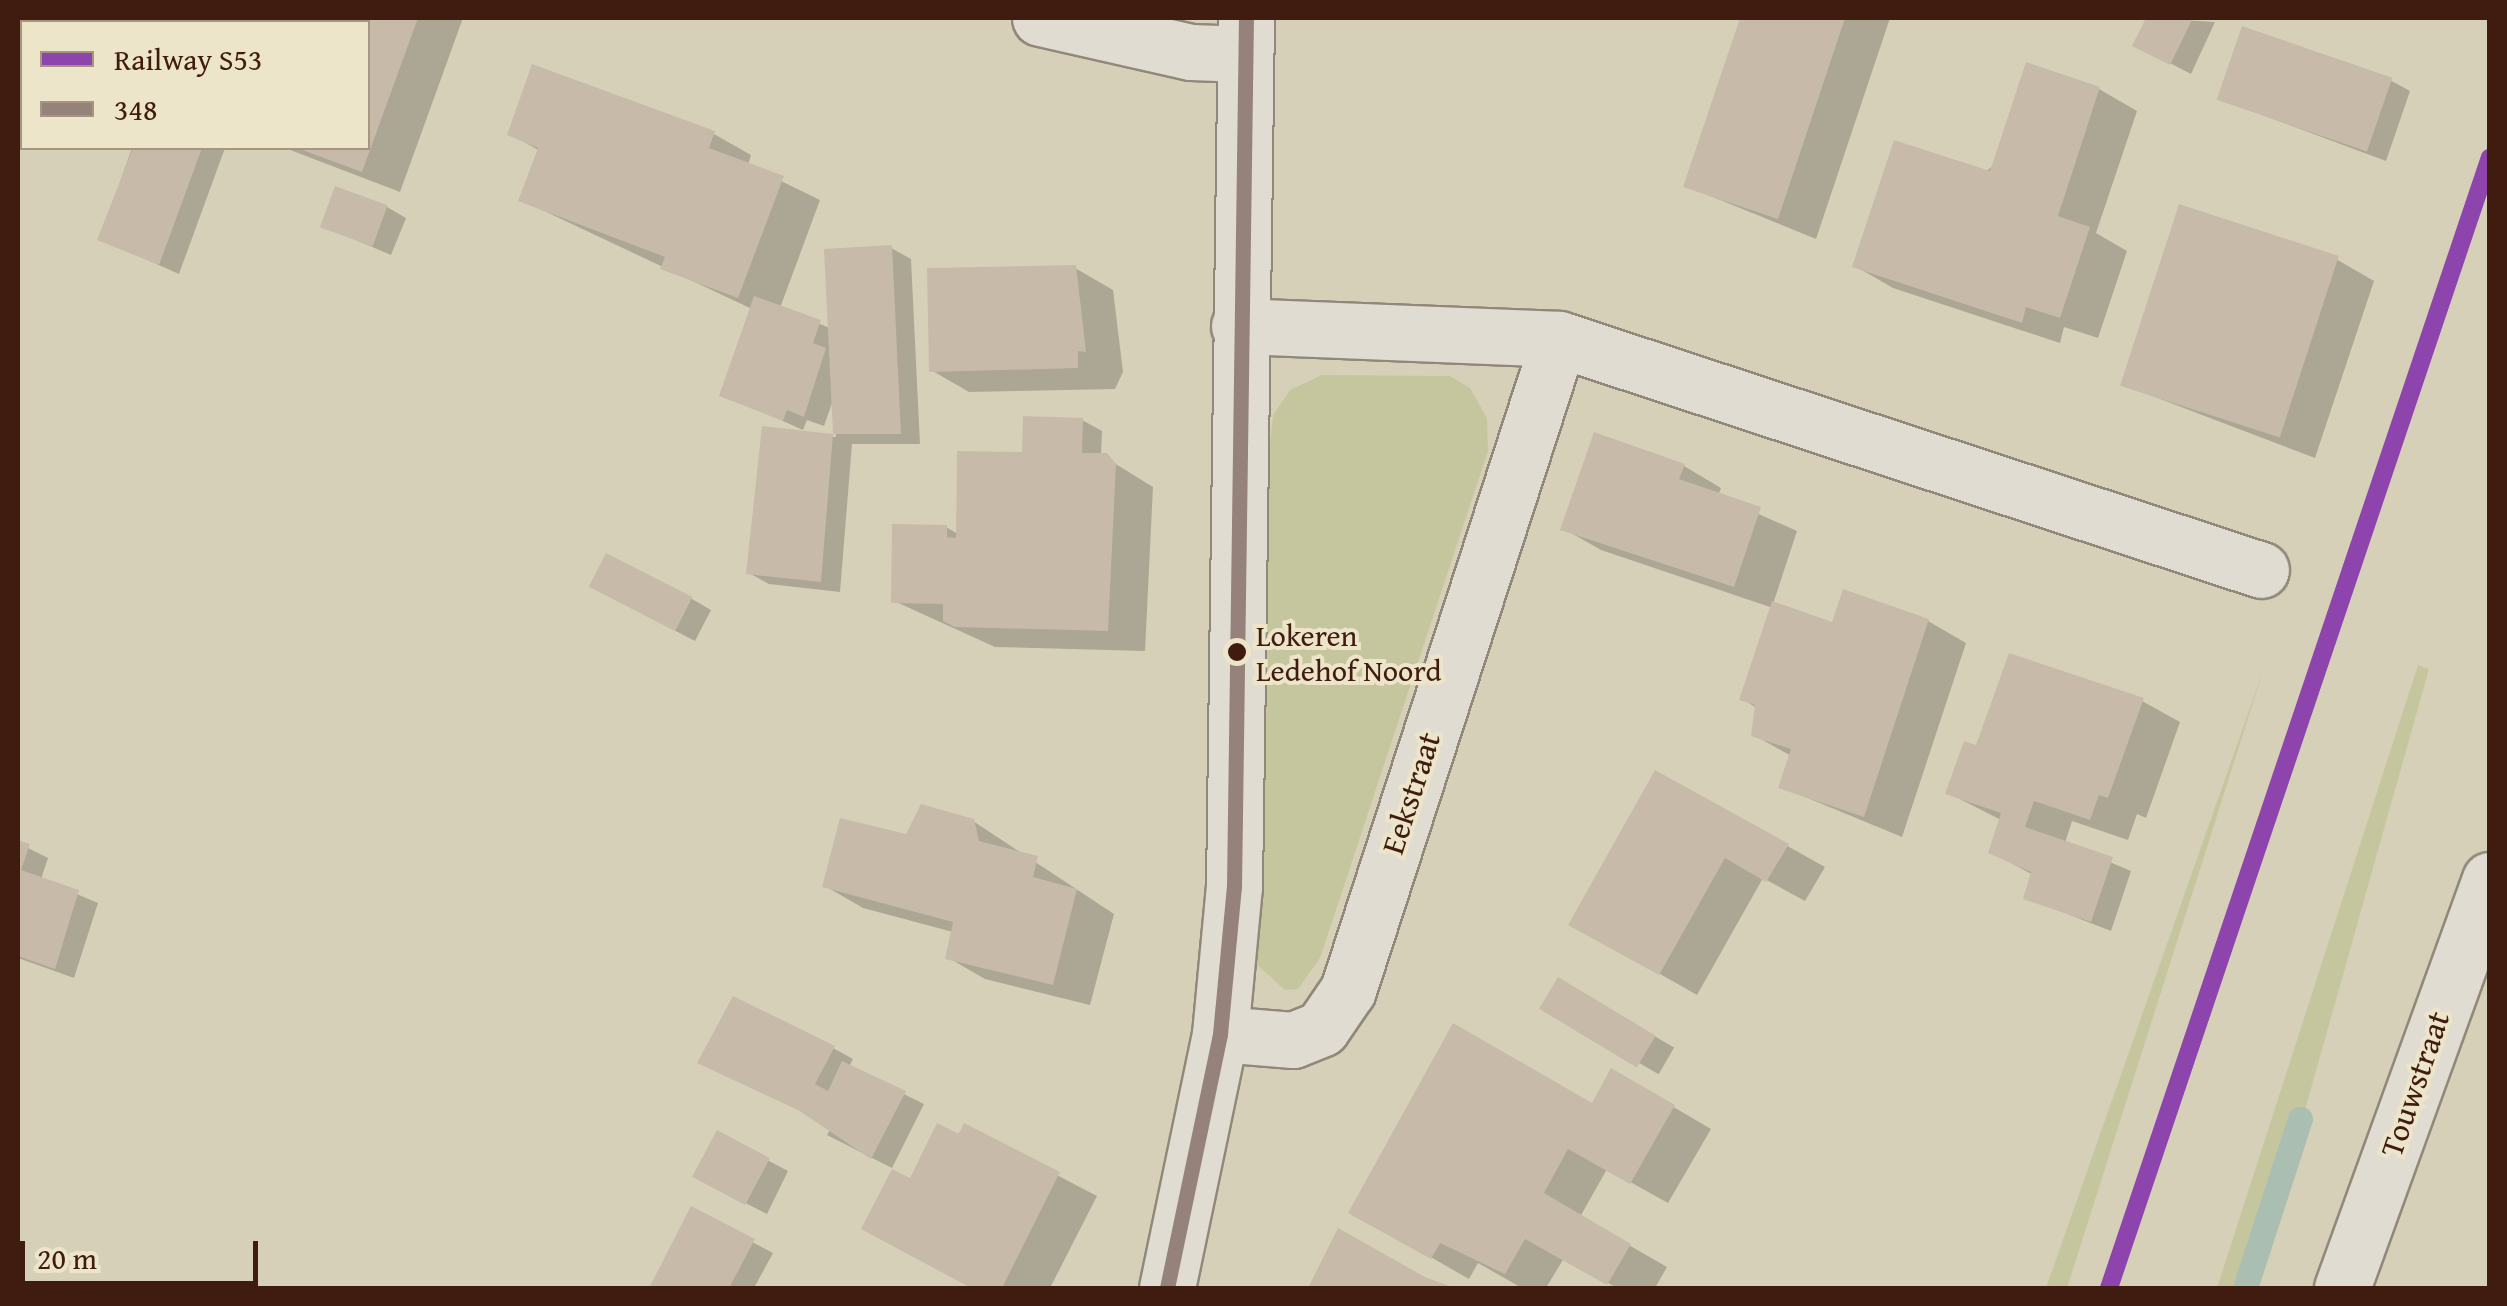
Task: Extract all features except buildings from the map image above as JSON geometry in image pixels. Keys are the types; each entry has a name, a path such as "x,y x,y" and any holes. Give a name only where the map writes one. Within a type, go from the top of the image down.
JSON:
{"street":[{"path":"1040,18 1191,52 1246,36 1234,887 1220,1034 1167,1288"},
{"path":"1239,326 1558,339 2261,570"},
{"name":"Eekstraat","path":"1220,1034 1293,1040 1322,1028 1348,990 1558,339"},
{"name":"Touwstraat","path":"2342,1288 2490,880"}],"green space":[{"path":"1322,375 1450,376 1470,388 1487,418 1488,451 1320,958 1298,989 1285,990 1256,964 1270,443 1273,415 1290,390"},
{"path":"2418,665 2429,669 2255,1288 2217,1288"},
{"path":"2264,668 2067,1288 2046,1288"}],"waterway":[{"path":"2245,1288 2300,1119"}],"rail line":[{"name":"S53","path":"2109,1288 2490,157"}],"transit line":[{"name":"348","path":"1167,1288 1220,1034 1234,887 1246,18"}],"place":[{"name":"Lokeren Ledehof Noord","path":"1237,652"}]}
